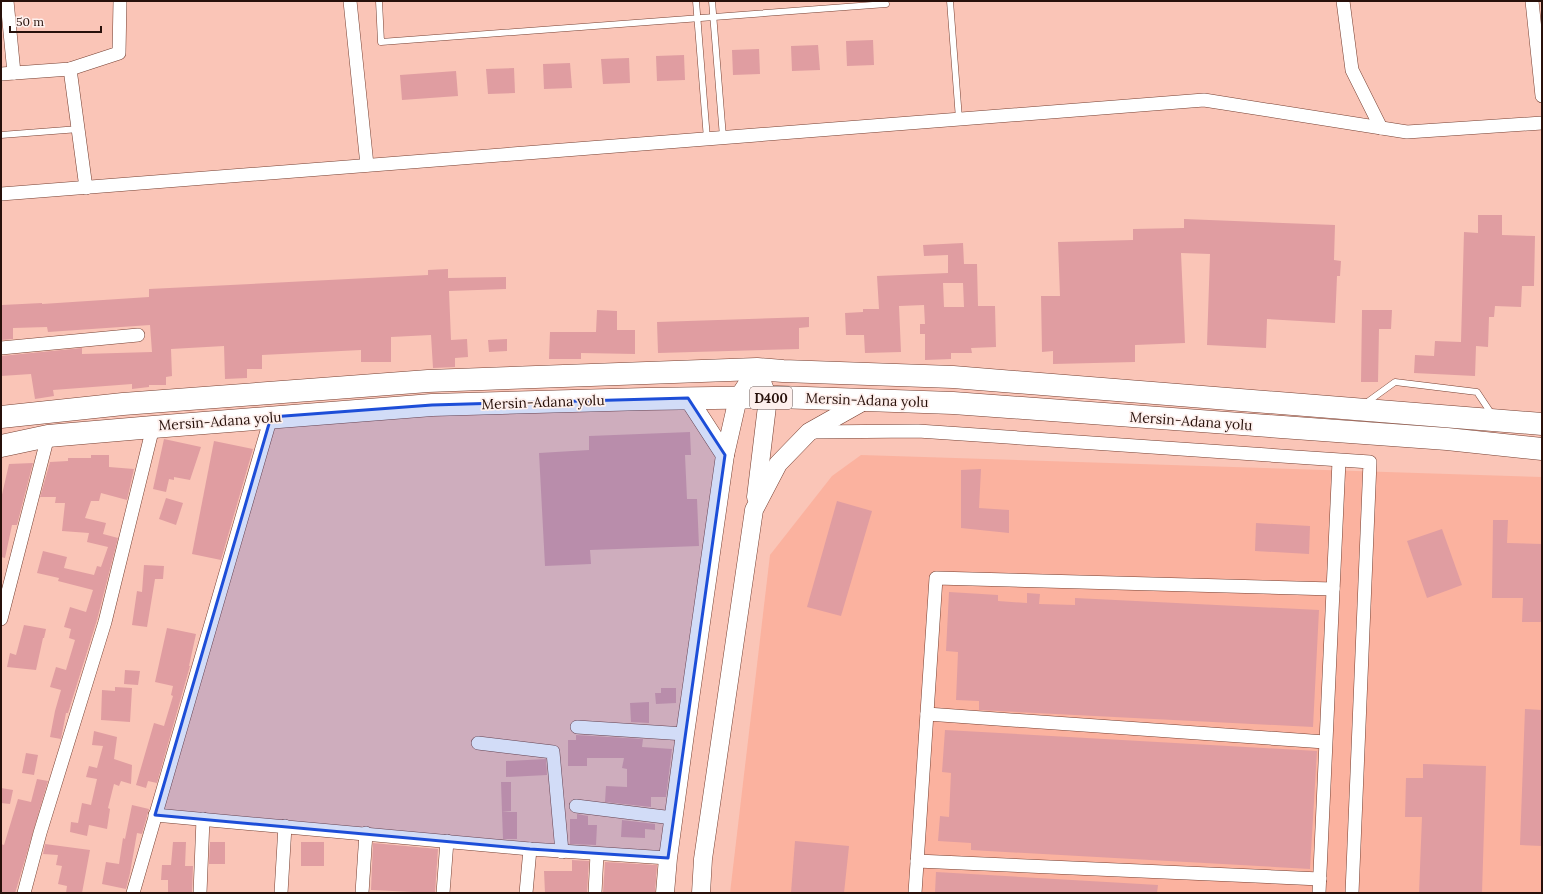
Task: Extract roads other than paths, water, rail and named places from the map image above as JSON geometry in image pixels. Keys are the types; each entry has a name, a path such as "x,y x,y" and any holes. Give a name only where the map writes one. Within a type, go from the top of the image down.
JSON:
{"highway":[{"name":"Mersin-Adana yolu","path":"1,417 123,404 428,380 757,369 953,377 1542,424"},
{"name":"Mersin-Adana yolu","path":"1,446 48,436 432,405 688,398 768,398 953,402 1447,439 1542,449"},
{"path":"1447,439 1542,459"}],"main road":[{"path":"701,893 703,859 754,510 768,398 757,369"},
{"path":"665,893 673,818 724,455 738,398 757,369"},
{"path":"688,398 724,455"},
{"path":"754,510 778,464 809,432 866,400"}],"street":[{"path":"7,1 7,73 70,69 119,53 120,1"},
{"path":"350,1 367,165"},
{"path":"1343,1 1352,70 1381,128"},
{"path":"1532,1 1542,96"},
{"path":"70,69 86,188"},
{"path":"1,194 1204,100 1407,132 1542,123"},
{"path":"1,348 138,335"},
{"path":"133,893 271,417"},
{"path":"24,893 40,833 105,622 153,427"},
{"path":"809,432 918,431 1370,462 1352,893"},
{"path":"1,619 48,436"},
{"path":"1319,893 1339,461"},
{"path":"915,893 936,578 1333,589"},
{"path":"927,714 1325,742"},
{"path":"577,727 685,734"},
{"path":"478,743 553,752 562,852"},
{"path":"576,806 673,818"},
{"path":"156,815 447,840 562,852 668,858"},
{"path":"200,893 203,819"},
{"path":"281,893 285,826"},
{"path":"362,893 366,834"},
{"path":"443,893 447,840"},
{"path":"526,893 530,849"},
{"path":"595,893 597,854"},
{"path":"917,861 1320,879"}],"lane":[{"path":"379,1 381,42 886,4 885,1"},
{"path":"696,1 707,139"},
{"path":"712,1 723,137"},
{"path":"950,1 959,119"},
{"path":"1,135 79,130"},
{"path":"1359,409 1395,382 1477,392 1497,420"}]}
